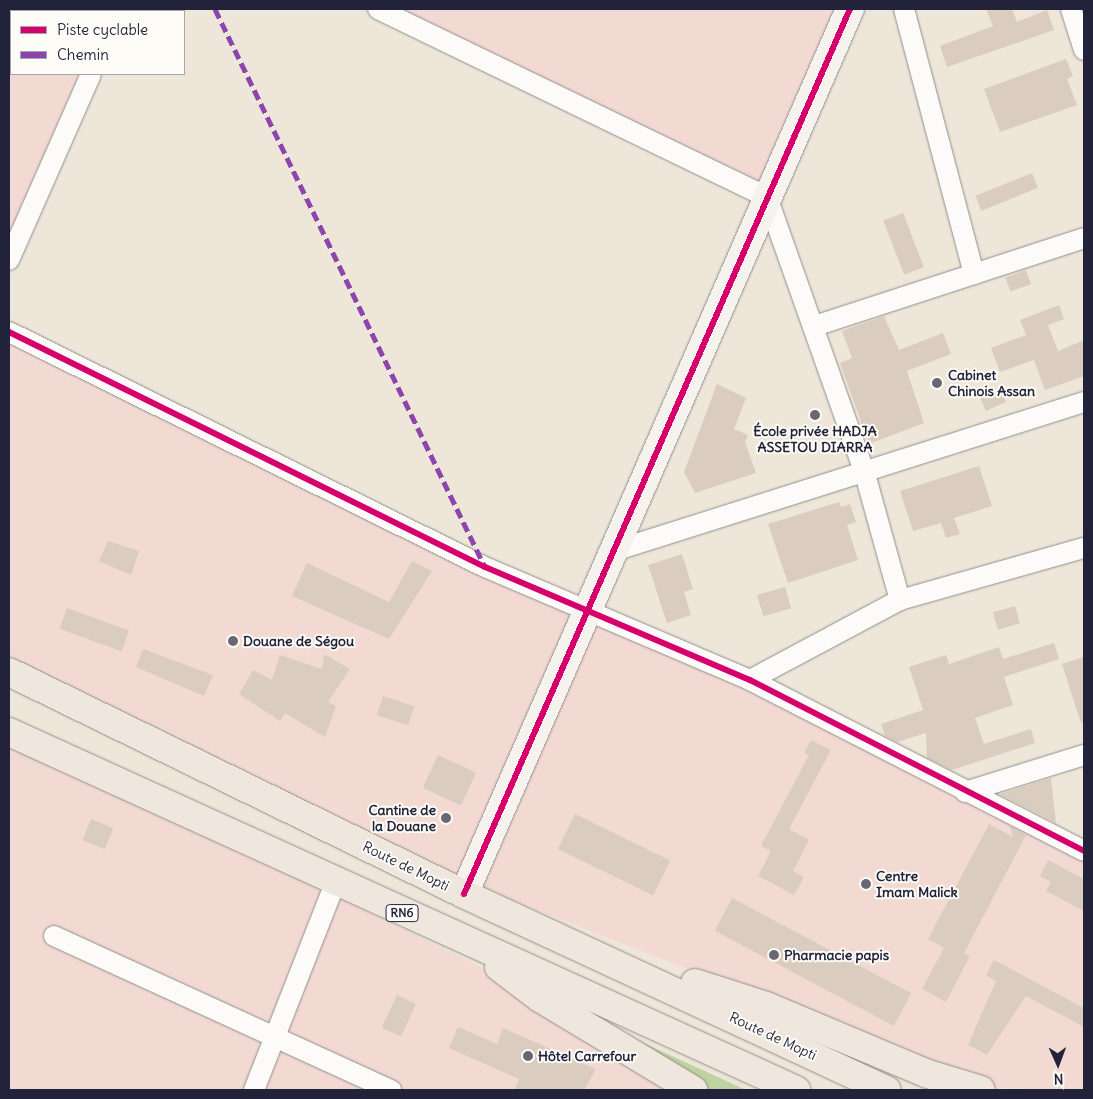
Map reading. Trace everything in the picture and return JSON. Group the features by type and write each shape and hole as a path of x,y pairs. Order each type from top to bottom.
{"highway":[{"name":"Route de Mopti","path":"9,672 464,894 602,954 887,1090"},
{"name":"RN6","path":"9,732 796,1090"},
{"path":"464,940 540,998 693,1090"},
{"path":"602,954 766,1006 928,1074 981,1090"}],"street":[{"path":"378,9 767,197 815,326 865,474 900,600"},
{"path":"464,894 584,611 614,551 850,9"},
{"path":"904,9 974,274"},
{"path":"1072,9 1084,50"},
{"path":"9,260 91,75"},
{"path":"815,326 1084,238"},
{"path":"9,332 485,567 584,611 750,680 965,792 1084,851"},
{"path":"614,551 865,474 1084,402"},
{"path":"750,680 900,600 1084,548"},
{"path":"965,792 1084,755"},
{"path":"254,1090 336,882"},
{"path":"54,936 391,1090"}],"shaded area":[{"path":"9,9 119,9 10,10 10,75 91,75 9,260"},
{"path":"378,9 850,9 767,197"},
{"path":"9,332 1084,851 1084,1090 991,1088 473,885 9,681"},
{"path":"9,739 564,1007 697,1090 9,1090"}],"green space":[{"path":"565,1007 746,1090 697,1090"}],"building":[{"path":"986,9 1012,9 1017,22 1047,10 1054,30 947,67 940,46 993,26"},
{"path":"1066,59 1073,76 1067,79 1077,105 1000,132 984,89"},
{"path":"1032,173 1038,188 981,211 975,196"},
{"path":"903,213 924,267 904,275 883,221"},
{"path":"1026,270 1031,284 1010,292 1005,278"},
{"path":"1059,305 1064,319 1048,325 1058,351 1084,340 1084,376 1045,390 1034,360 1000,372 991,348 1026,335 1020,320"},
{"path":"884,316 899,350 943,333 951,354 907,371 924,423 869,444 840,363 852,358 842,331"},
{"path":"717,384 746,398 734,429 748,435 745,442 756,473 695,493 684,472"},
{"path":"1000,389 1006,402 986,411 980,398"},
{"path":"979,466 992,506 954,518 960,534 946,538 941,523 913,531 900,491"},
{"path":"839,502 841,507 850,504 856,522 847,525 858,560 788,583 768,524"},
{"path":"108,541 139,551 131,575 99,561"},
{"path":"682,554 693,589 684,592 691,615 667,623 648,565"},
{"path":"412,561 432,571 389,639 292,596 307,563 389,602"},
{"path":"785,587 791,608 763,616 757,595"},
{"path":"1015,606 1020,623 998,630 993,612"},
{"path":"67,608 129,631 121,651 59,629"},
{"path":"1054,643 1059,659 1004,677 1013,705 975,718 984,744 1031,729 1035,743 952,770 927,758 926,733 897,742 885,736 881,724 923,710 909,667 946,655 949,664 999,647 1003,659"},
{"path":"143,649 213,675 204,696 136,667"},
{"path":"324,654 350,669 328,702 336,706 325,737 285,713 280,721 239,694 253,670 272,680 280,655 322,669"},
{"path":"1084,657 1084,722 1081,723 1062,664"},
{"path":"383,696 414,706 408,725 377,715"},
{"path":"811,740 831,750 789,829 809,840 793,871 804,877 794,895 758,876 771,851 761,846 809,755 804,753"},
{"path":"438,755 476,773 461,805 423,788"},
{"path":"1051,778 1056,823 1000,794"},
{"path":"575,814 670,860 653,896 558,849"},
{"path":"91,819 113,828 105,849 82,840"},
{"path":"989,824 1013,837 1010,826 1026,835 964,953 970,956 946,1002 922,989 944,948 928,939"},
{"path":"1048,860 1084,879 1084,911 1046,891 1051,882 1040,876"},
{"path":"732,898 911,993 894,1026 715,931"},
{"path":"994,960 1084,1008 1084,1027 1026,996 987,1055 968,1045 996,981 986,975"},
{"path":"397,995 416,1004 401,1037 382,1028"},
{"path":"458,1027 497,1044 503,1028 596,1069 584,1090 514,1090 519,1079 449,1048"}],"marked path":[{"path":"215,9 485,567"}],"cycle path":[{"path":"464,894 850,9"},
{"path":"9,332 485,567 750,680 1084,851"}],"place":[{"name":"Cabinet Chinois Assan","path":"937,383"},
{"name":"École privée HADJA ASSETOU DIARRA","path":"815,415"},
{"name":"Douane de Ségou","path":"233,641"},
{"name":"Cantine de la Douane","path":"446,818"},
{"name":"Centre Imam Malick","path":"866,884"},
{"name":"Pharmacie papis","path":"774,955"},
{"name":"Hôtel Carrefour","path":"528,1056"}]}
